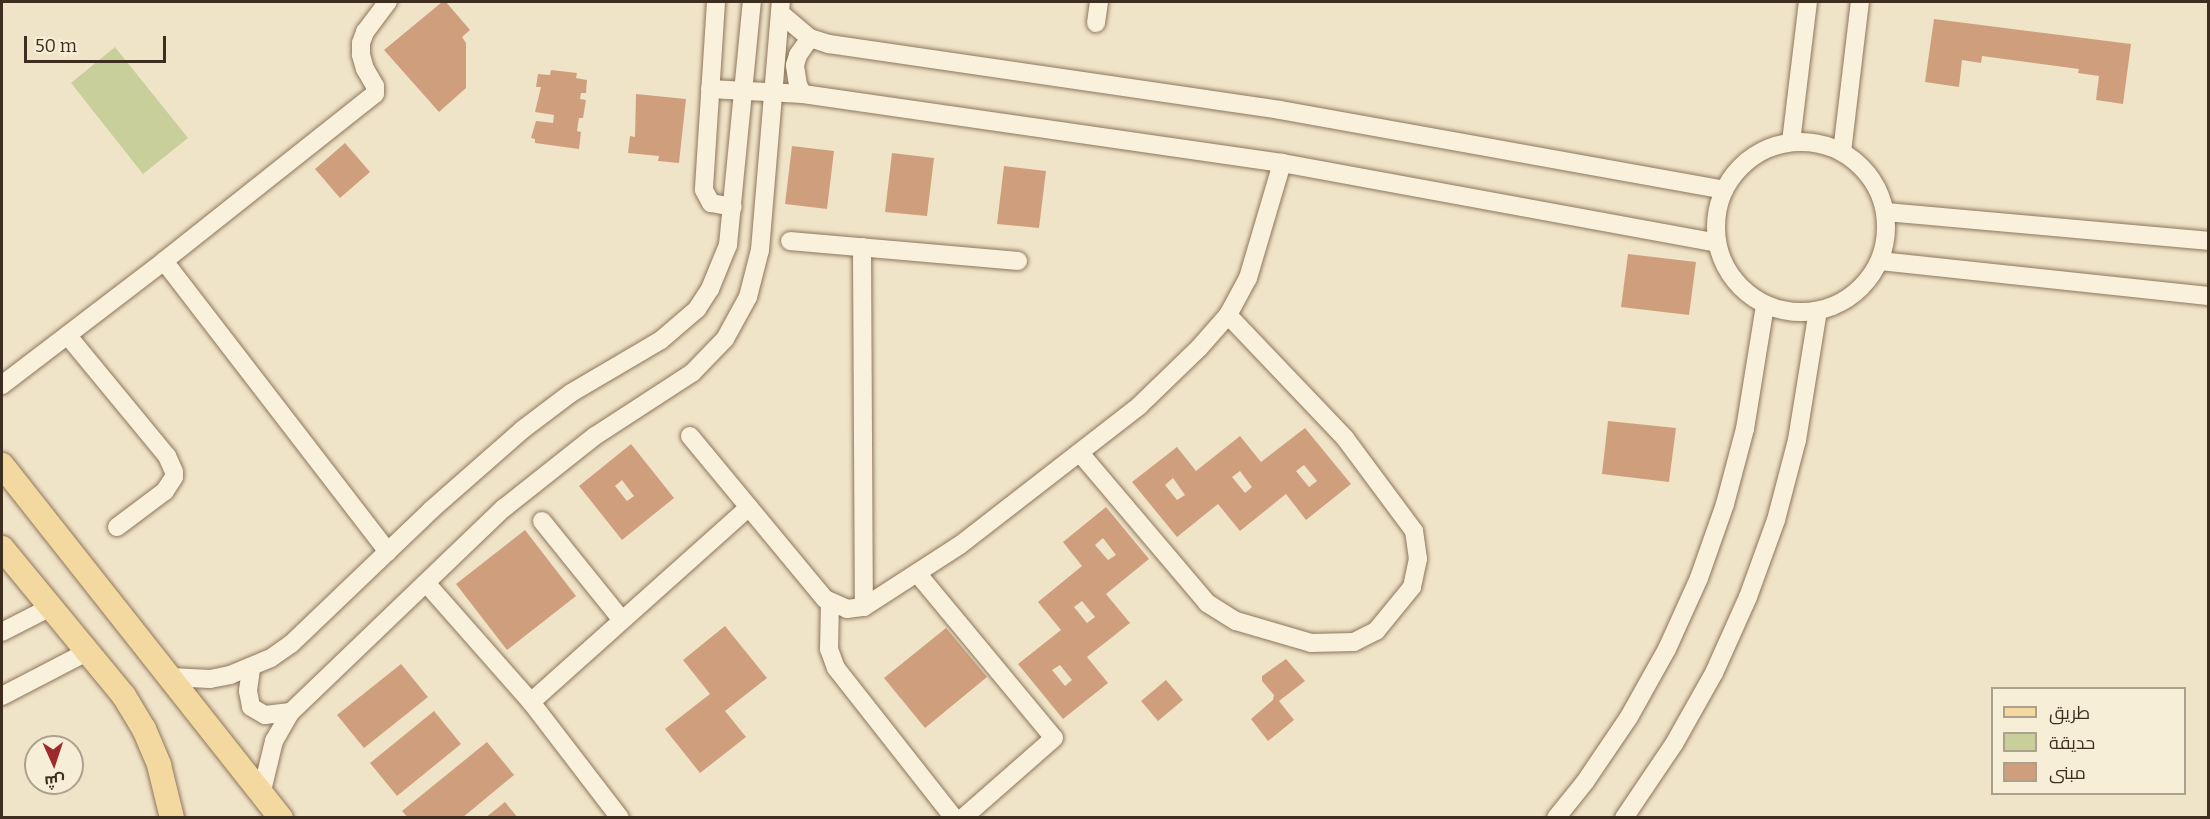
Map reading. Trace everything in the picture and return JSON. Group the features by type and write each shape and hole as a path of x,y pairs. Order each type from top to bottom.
{"main road":[{"path":"2,465 281,818"},
{"path":"2,548 49,608 124,696 144,729 159,765 172,818"}],"street":[{"path":"2,386 375,94 375,86 365,69 361,56 361,43 365,32 388,2"},
{"path":"716,2 704,194 711,203 733,207"},
{"path":"170,677 210,679 252,669 291,644 476,468 571,393 661,340 680,326 704,299 721,268 728,245 752,2"},
{"path":"1096,23 1099,2"},
{"path":"1791,142 1808,2"},
{"path":"1842,152 1860,2"},
{"path":"781,7 810,38 829,44 1280,110 1725,190"},
{"path":"261,795 274,741 291,712 504,508 549,471 643,403 692,373 725,339 748,297 756,274 781,7"},
{"path":"803,94 795,75 795,65 798,55 810,38"},
{"path":"710,89 803,94 1282,163 1717,243"},
{"path":"1791,142 1809,142 1842,152 1863,167 1878,188 1886,212 1887,237 1880,261 1865,284 1844,301 1818,311 1791,312 1765,305 1743,290 1726,269 1717,243 1716,217 1725,190 1740,168 1763,150 1791,142"},
{"path":"690,436 830,602 847,609 864,607 960,545 1080,453 1139,406 1199,348 1228,315 1248,278 1282,163"},
{"path":"1886,212 2208,241"},
{"path":"790,241 1018,261"},
{"path":"862,247 864,607"},
{"path":"164,261 388,552"},
{"path":"1880,261 2208,297"},
{"path":"1556,818 1585,782 1629,717 1667,649 1699,578 1725,504 1745,429 1765,305"},
{"path":"1624,818 1674,744 1714,673 1748,597 1776,520 1797,440 1818,311"},
{"path":"1080,453 1207,603 1236,621 1311,643 1354,642 1376,631 1412,587 1418,559 1414,531 1345,438 1228,315"},
{"path":"68,336 167,456 174,472 174,477 165,491 117,526"},
{"path":"531,702 749,507"},
{"path":"542,521 622,620"},
{"path":"917,573 1054,738 963,818"},
{"path":"427,584 531,702 620,818"},
{"path":"830,602 829,649 836,668 954,818"},
{"path":"2,632 49,608"},
{"path":"2,696 87,652"},
{"path":"252,669 248,691 251,706 265,715 291,712"}],"green space":[{"path":"115,47 188,138 143,174 71,83"}],"building":[{"path":"442,2 446,2 470,30 462,37 466,43 466,88 439,112 384,50"},
{"path":"1934,19 2131,44 2123,104 2096,100 2099,76 2078,73 2079,69 1982,56 1981,63 1962,60 1959,87 1925,82"},
{"path":"551,70 577,73 576,78 587,80 586,93 581,93 580,99 586,100 583,118 579,118 577,131 581,132 579,149 535,143 535,139 531,138 536,121 553,123 554,115 535,112 541,87 536,87 538,74 550,75"},
{"path":"636,94 686,99 679,163 658,161 659,156 628,153 630,136 635,137"},
{"path":"345,143 370,172 340,198 315,169"},
{"path":"792,146 834,151 827,209 785,204"},
{"path":"892,153 934,158 927,216 885,212"},
{"path":"1004,166 1046,171 1039,228 997,224"},
{"path":"1628,254 1696,262 1689,315 1621,307"},
{"path":"1608,421 1676,428 1669,482 1602,474"},
{"path":"1305,428 1351,484 1306,520 1286,494 1240,531 1218,504 1177,537 1132,482 1177,447 1196,471 1240,436 1261,462","holes":["1304,465 1317,481 1309,487 1296,471","1240,471 1252,487 1245,493 1232,477","1173,478 1185,495 1177,500 1165,485"]},
{"path":"631,444 674,498 622,540 579,486","holes":["622,480 634,496 627,501 615,486"]},
{"path":"1106,507 1149,559 1106,594 1130,623 1087,657 1108,683 1063,719 1018,664 1061,630 1038,602 1082,566 1063,542","holes":["1103,538 1116,555 1108,560 1095,545","1082,601 1095,617 1087,623 1074,607","1060,665 1072,680 1065,686 1052,670"]},
{"path":"525,530 576,596 507,650 456,584"},
{"path":"725,626 767,678 725,711 746,737 700,773 665,729 710,694 683,660"},
{"path":"946,628 987,677 925,728 884,678"},
{"path":"1286,659 1305,681 1279,701 1294,720 1268,741 1251,719 1273,700 1274,695 1262,681 1262,676"},
{"path":"401,664 428,697 364,748 337,715"},
{"path":"1166,680 1183,700 1158,721 1141,701"},
{"path":"434,711 461,744 397,796 370,763"},
{"path":"487,742 514,775 462,818 408,818 402,811"},
{"path":"505,802 518,818 485,818"}]}
